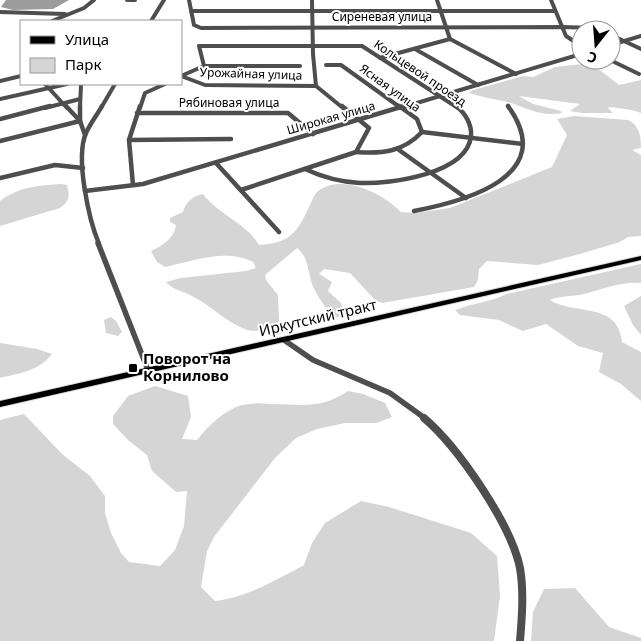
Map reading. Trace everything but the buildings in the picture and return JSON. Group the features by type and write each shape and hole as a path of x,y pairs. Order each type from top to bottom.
{"main road":[{"name":"Иркутский тракт","path":"0,404 641,258"}],"street":[{"path":"54,20 84,8 94,0"},
{"path":"126,0 135,0"},
{"path":"152,20 164,0"},
{"path":"189,0 190,11 555,11"},
{"path":"312,0 314,46 312,66 316,86"},
{"path":"437,0 450,40"},
{"path":"551,0 566,36 571,39"},
{"name":"Сиреневая улица","path":"190,11 194,25 201,28 571,28"},
{"path":"0,12 65,14"},
{"path":"621,42 641,36"},
{"path":"380,58 450,40 516,74"},
{"path":"621,40 641,49"},
{"name":"Кольцевой проезд","path":"204,66 199,46 362,46 458,108 468,120 472,132 471,138"},
{"path":"415,49 478,85"},
{"name":"Широкая улица","path":"85,191 143,184 571,57"},
{"name":"Ясная улица","path":"326,66 341,65 404,107 417,119 422,132 414,142 399,150 378,154 356,152"},
{"path":"621,65 639,74"},
{"path":"182,76 204,66 300,66"},
{"path":"0,81 20,76"},
{"name":"Урожайная улица","path":"182,76 205,85 316,86 361,120"},
{"path":"82,85 80,120 85,135 83,168 85,191 93,230 148,370"},
{"path":"85,135 114,85"},
{"path":"133,185 129,140 145,93 163,85"},
{"path":"0,99 47,86 80,120"},
{"path":"0,119 80,99"},
{"path":"414,211 442,206 466,198 504,178 514,167 521,156 523,135 508,106"},
{"name":"Рябиновая улица","path":"138,113 288,113 313,134"},
{"path":"0,141 80,120"},
{"path":"241,190 356,152 369,128 361,120"},
{"path":"422,132 523,144"},
{"path":"305,169 334,179 360,183 414,178 444,167 459,157 470,146 471,138"},
{"path":"129,140 231,139"},
{"path":"399,150 466,198"},
{"path":"216,163 279,232"},
{"path":"0,178 55,165 83,168"},
{"path":"284,340 297,352 395,396 436,428 445,439 502,520 518,558 522,610 520,641"}],"green space":[{"path":"571,65 571,70 600,70 619,85 641,80 641,113 610,107 608,108 613,113 582,113 570,111 580,104 519,96 533,104 561,111 562,113 547,114 469,93 473,90 523,76 533,77 555,67"},
{"path":"574,116 628,120 635,125 640,136 641,148 632,150 641,155 641,236 628,237 620,242 538,265 487,261 479,269 478,280 474,287 382,303 375,300 350,273 324,269 319,274 332,282 328,291 341,303 343,310 339,317 333,317 319,297 312,284 306,259 297,248 265,275 266,280 278,295 279,321 275,329 257,331 239,327 198,299 174,288 166,282 181,278 246,271 256,268 253,262 232,256 220,256 165,267 157,262 151,251 164,244 173,234 176,225 170,222 170,218 183,212 188,202 203,194 216,207 240,224 259,245 284,240 290,236 304,218 314,196 326,186 337,184 361,187 384,198 401,212 415,213 450,208 552,167 567,135 557,119"},
{"path":"67,185 69,195 66,203 60,208 0,226 0,201 15,192 36,186"},
{"path":"641,264 641,283 619,284 584,294 558,297 550,300 560,305 604,315 613,320 619,329 622,342 641,352 641,401 621,384 599,372 603,353 578,346 546,324 523,331 499,320 460,315 455,310 507,294"},
{"path":"641,296 641,335 633,325 624,306"},
{"path":"111,317 116,321 122,332 118,336 106,333 104,320"},
{"path":"0,343 37,349 52,354 35,368 0,378"},
{"path":"155,386 188,396 191,417 182,439 197,440 217,419 242,405 256,403 310,405 328,401 348,391 363,394 385,403 392,417 377,423 345,423 317,429 296,438 275,458 214,537 207,551 201,587 215,601 250,592 304,565 312,543 325,523 361,501 389,507 471,533 497,556 500,596 494,641 0,641 0,420 24,414 62,454 90,476 105,496 105,513 111,533 121,553 129,562 160,566 175,550 184,526 187,491 176,492 152,471 147,455 128,440 113,424 113,416 128,396"},
{"path":"575,588 609,627 641,638 641,641 531,641 533,612 544,589"}],"shaded area":[{"path":"6,0 69,0 53,9 13,10 1,7"}],"place":[{"name":"Поворот на Корнилово","path":"133,368"}]}
